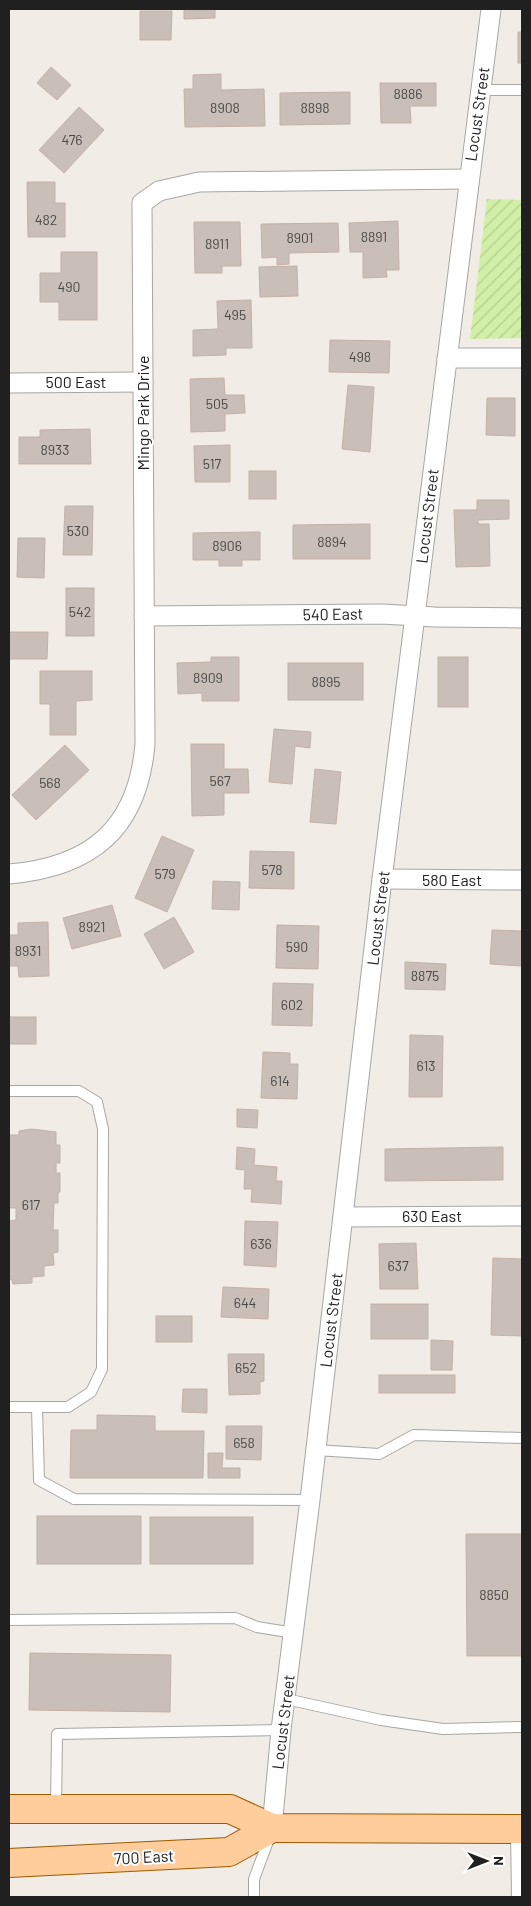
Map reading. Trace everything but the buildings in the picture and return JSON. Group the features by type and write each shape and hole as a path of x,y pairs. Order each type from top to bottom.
{"main road":[{"name":"700 East","path":"9,1810 230,1809 272,1828 519,1829"},
{"name":"700 East","path":"9,1863 229,1852 272,1828"}],"street":[{"name":"Locust Street","path":"272,1828 281,1730 316,1450 382,879 492,9"},
{"name":"Mingo Park Drive","path":"9,874 57,866 82,855 110,833 122,819 136,796 143,770 146,744 142,203 160,191 180,185 216,181 469,179"},
{"path":"447,358 522,358"},
{"name":"500 East","path":"9,383 143,382"},
{"name":"540 East","path":"144,616 382,614 522,618"},
{"name":"580 East","path":"382,879 522,880"},
{"name":"630 East","path":"343,1217 522,1216"}],"lane":[{"path":"481,90 522,90"},
{"path":"9,1091 79,1091 97,1102 103,1129 102,1369 92,1392 68,1408 9,1407"},
{"path":"37,1408 38,1480 74,1499 310,1500"},
{"path":"316,1450 379,1454 414,1435 522,1438"},
{"path":"9,1620 235,1618 257,1627 294,1633"},
{"path":"286,1699 381,1720 443,1729 522,1727"},
{"path":"56,1809 57,1734 281,1730"},
{"path":"254,1897 254,1879 272,1828"},
{"path":"517,1897 519,1829"}],"green space":[{"path":"487,199 522,200 522,338 470,339"}]}
